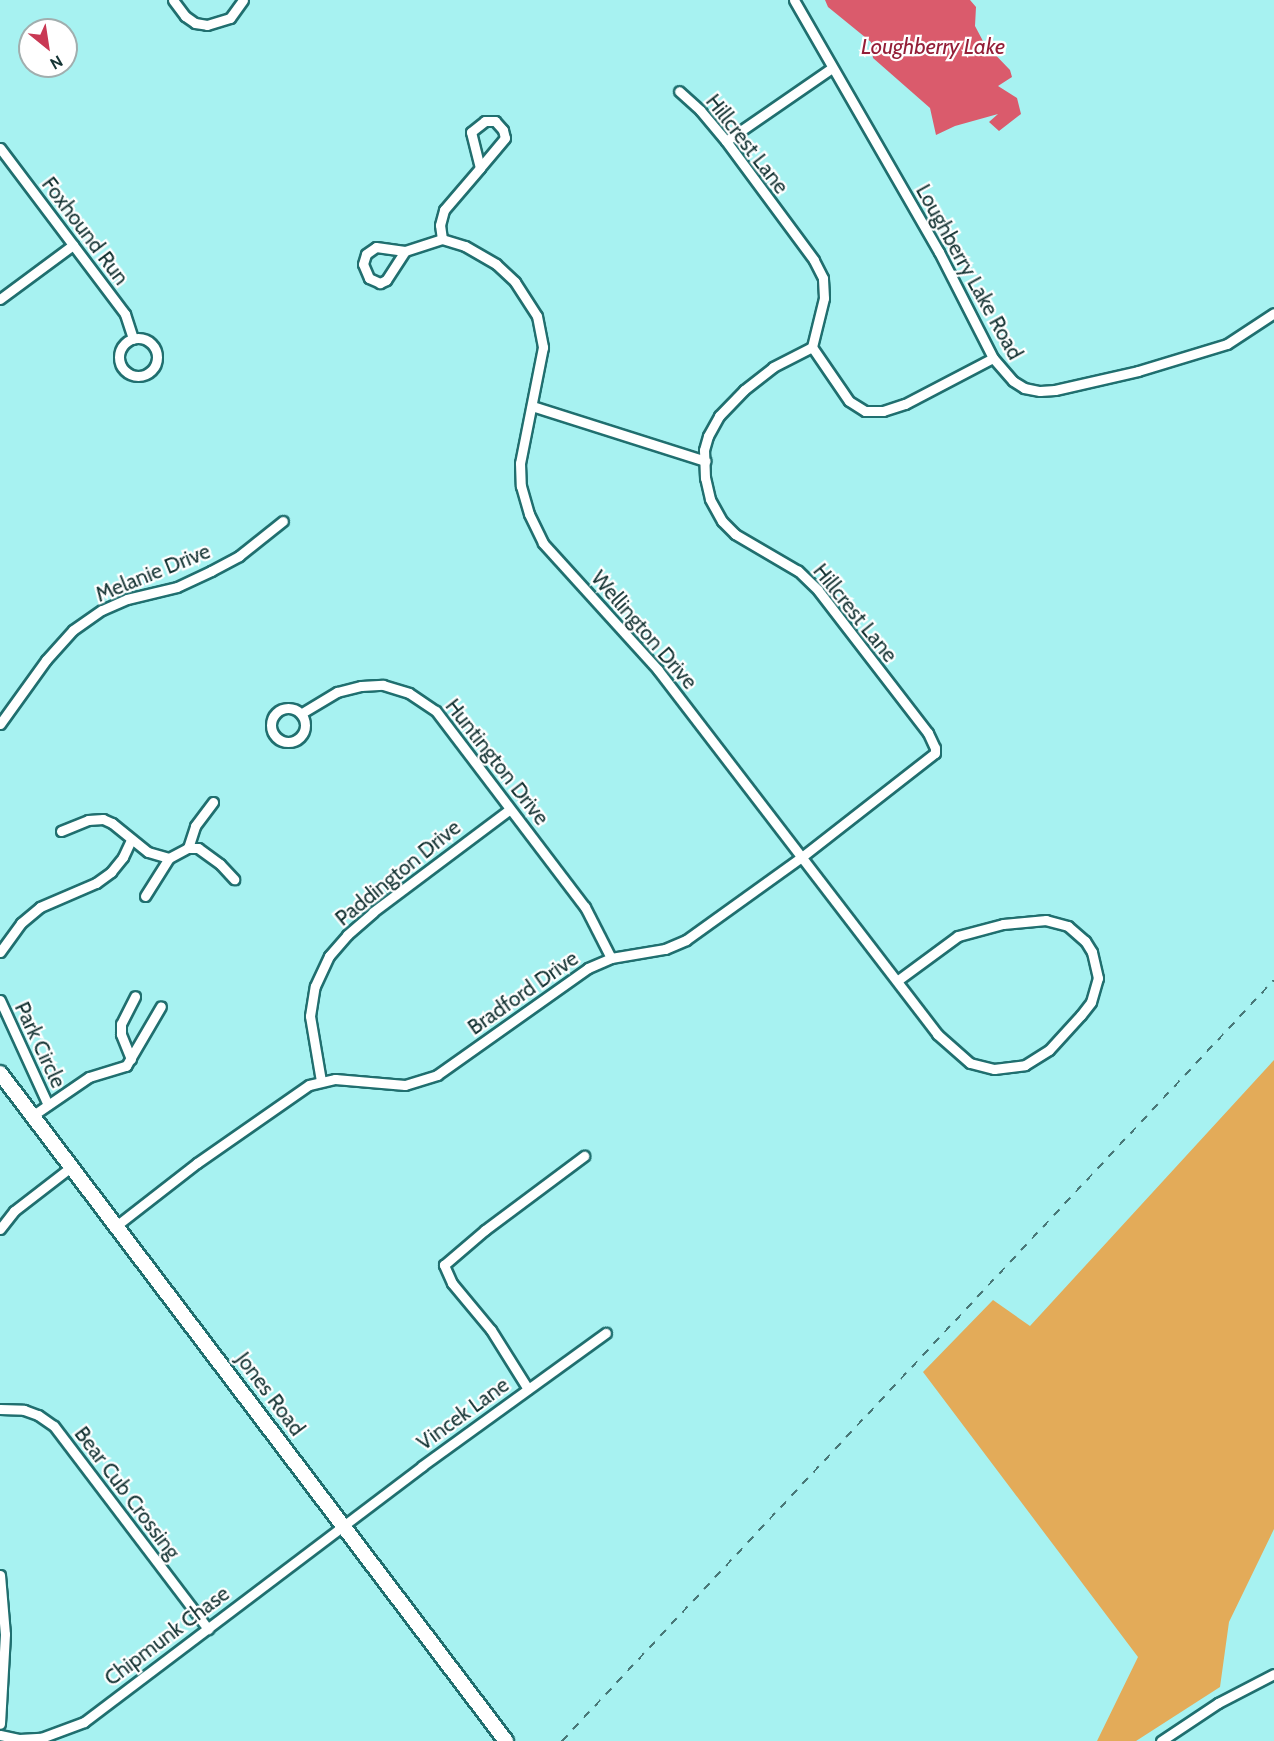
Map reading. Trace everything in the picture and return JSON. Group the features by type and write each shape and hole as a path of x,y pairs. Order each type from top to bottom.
{"street":[{"path":"173,0 185,16 195,23 207,25 230,18 243,0"},
{"name":"Loughberry Lake Road","path":"794,0 831,68 939,252 993,358 1001,370 1024,387 1040,391 1055,390 1213,350 1244,334 1274,314"},
{"path":"726,141 831,68"},
{"name":"Hillcrest Lane","path":"679,91 700,110 726,141 736,159 814,260 823,278 822,313 812,347 773,367 729,404 708,436 705,478 710,499 722,521 743,540 798,571 812,584 928,733 935,748"},
{"path":"405,251 386,280 380,283 369,278 363,264 366,254 376,247 405,251 442,239 440,225 444,210 480,168 505,138 503,130 495,121 484,121 471,132 480,168"},
{"name":"Foxhound Run","path":"0,148 125,314 133,339"},
{"name":"Wellington Drive","path":"442,239 465,246 496,264 515,282 537,316 543,347 522,447 521,486 529,514 543,543 658,670 898,980"},
{"path":"0,298 73,245"},
{"path":"133,339 147,340 155,348 154,366 146,374 133,375 123,368 120,362 121,350 133,339"},
{"path":"812,347 849,401 865,411 883,411 905,404 993,358"},
{"path":"532,406 705,461"},
{"name":"Melanie Drive","path":"0,724 46,660 73,630 102,610 127,600 177,586 211,571 240,556 284,521"},
{"name":"Huntington Drive","path":"302,713 321,700 348,688 383,685 409,693 436,711 585,906 610,958"},
{"name":"Bradford Drive","path":"116,1226 296,1092 321,1081 335,1079 405,1085 437,1075 555,989 588,968 610,958 665,949 686,940 803,856 927,761 935,753 935,748"},
{"path":"188,848 195,826 213,802"},
{"name":"Paddington Drive","path":"321,1081 310,1016 315,986 329,956 373,912 510,809"},
{"path":"61,831 98,818 112,823 131,840 155,855 169,858"},
{"path":"0,952 21,923 40,907 96,882 111,872 123,857 131,840"},
{"path":"145,896 169,858 188,848 198,848 220,864 234,879"},
{"path":"1046,920 1068,926 1085,941 1092,952 1098,978 1091,1002 1049,1050 1025,1065 994,1069 970,1063 958,1054 938,1034 898,980 958,936 1003,924 1046,920"},
{"path":"131,1059 121,1034 121,1024 135,996"},
{"name":"Park Circle","path":"0,1000 48,1106"},
{"path":"32,1116 89,1077 121,1069 131,1059 161,1006"},
{"name":"Jones Road","path":"0,1073 506,1741"},
{"path":"528,1389 491,1330 452,1283 444,1265 584,1156"},
{"path":"0,1229 14,1211 71,1167"},
{"name":"Vincek Lane","path":"343,1527 606,1333"},
{"name":"Bear Cub Crossing","path":"0,1409 24,1410 38,1415 54,1426 208,1629"},
{"name":"Chipmunk Chase","path":"0,1735 19,1739 41,1738 84,1722 343,1527"},
{"path":"0,1575 5,1634 0,1724"},
{"path":"1161,1741 1218,1703 1274,1674"}],"shaded area":[{"path":"1274,1060 1274,1529 1229,1622 1220,1687 1136,1741 1097,1741 1138,1657 923,1372 993,1300 1030,1326"}],"water":[{"name":"Loughberry Lake","path":"825,0 970,0 976,7 975,26 984,43 1010,70 1012,77 998,86 1017,98 1021,114 999,131 989,122 998,114 955,126 936,135 930,108 873,58 871,42 828,7"}],"railway":[{"path":"562,1741 1274,980"}]}
